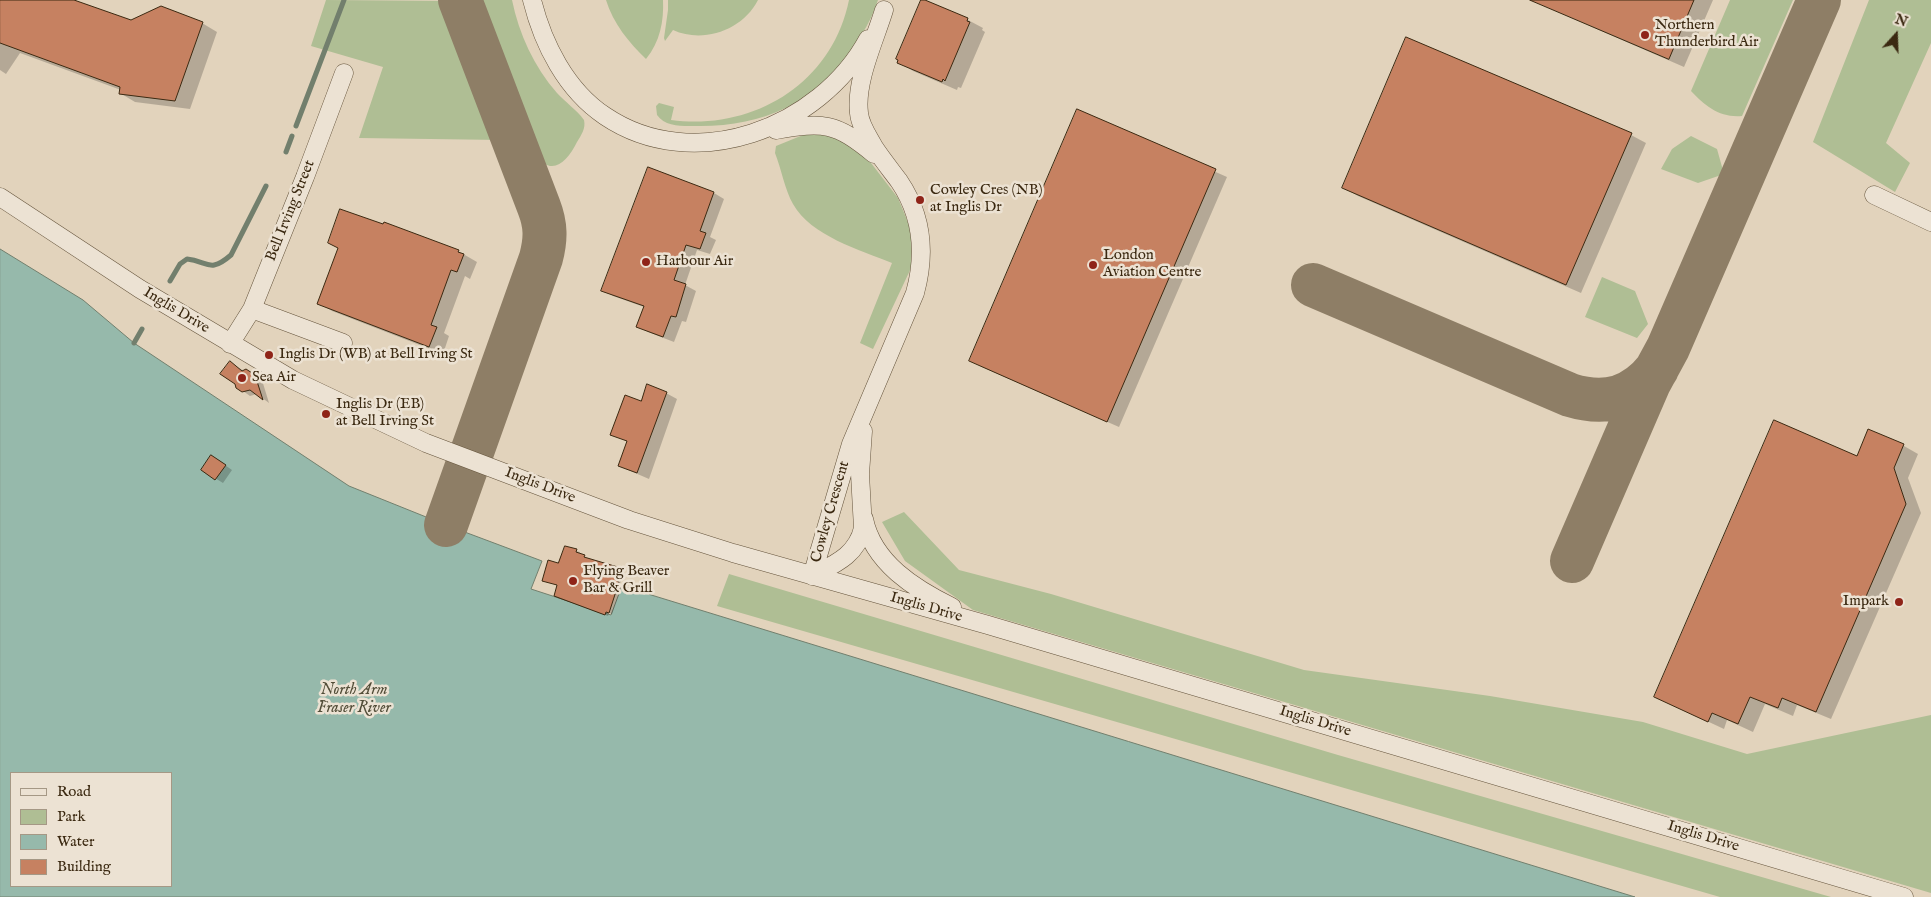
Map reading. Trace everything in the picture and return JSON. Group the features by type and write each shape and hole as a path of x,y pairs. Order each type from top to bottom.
{"street":[{"path":"532,0 547,45 572,85 588,103 605,116 633,130 670,141 709,142 804,126 832,127 853,137 883,161"},
{"path":"758,133 799,112 834,85 866,44 886,5"},
{"path":"883,161 862,126 858,103 863,76 886,5"},
{"name":"Bell Irving Street","path":"230,344 252,309 344,73"},
{"name":"Cowley Crescent","path":"812,576 851,444 915,293 920,274 922,242 915,212 898,180 883,161"},
{"path":"1874,195 1931,222"},
{"name":"Inglis Drive","path":"0,197 140,289 293,380 426,443 629,520 812,576 988,625 1904,897"},
{"path":"252,309 343,343"},
{"name":"Cowley Crescent","path":"812,576 840,562 851,552 861,534 860,474 866,411"},
{"path":"862,510 869,536 883,558 895,571 924,592 988,625"}],"green space":[{"path":"326,0 455,1 501,140 359,138 383,67 311,46"},
{"path":"474,0 512,0 523,38 534,61 557,93 584,120 583,132 564,161 553,166 547,165 534,154"},
{"path":"606,0 663,0 663,16 658,38 646,59 622,32"},
{"path":"668,0 758,0 743,19 721,32 697,35 673,30 665,41"},
{"path":"849,0 878,0 873,14 851,51 821,85 804,98 766,116 745,122 723,125 677,125 666,122 657,115 656,106 659,103 674,107 671,120 701,121 731,118 759,109 784,96 807,78 826,56 840,30"},
{"path":"1730,0 1793,0 1742,116 1720,113 1702,102 1691,91"},
{"path":"1869,0 1931,0 1931,43 1886,143 1910,163 1895,192 1813,142"},
{"path":"808,133 827,133 861,150 898,198 912,232 912,266 873,349 860,343 892,263 837,241 812,225 793,204 775,153 776,146"},
{"path":"1691,136 1717,149 1724,174 1698,183 1661,169 1672,149"},
{"path":"1602,277 1635,291 1648,324 1637,338 1585,317"},
{"path":"904,512 959,570 1051,594 1304,670 1490,696 1643,722 1747,754 1931,715 1931,893 973,610 905,561 882,522"},
{"path":"729,574 1338,755 1831,897 1720,897 717,606"}],"water":[{"name":"North Arm Fraser River","path":"0,249 83,300 134,343 349,486 542,561 531,589 611,615 622,586 1635,897 0,897"}],"building":[{"path":"0,0 74,0 131,20 161,6 203,22 175,101 119,94 120,87 0,43"},
{"path":"921,0 968,18 967,21 970,22 945,81 943,79 942,82 897,63 898,60 896,59"},
{"name":"Northern Thunderbird Air","path":"1530,0 1694,0 1669,59"},
{"path":"1406,37 1632,133 1566,285 1342,188"},
{"name":"London Aviation Centre","path":"1077,109 1216,169 1107,422 969,361"},
{"name":"Harbour Air","path":"648,167 714,192 700,231 706,233 700,249 686,245 674,280 686,284 676,317 671,316 663,337 636,327 644,306 601,291"},
{"path":"340,209 383,224 384,222 459,250 458,252 464,254 457,272 451,270 431,325 437,327 429,347 317,304 338,248 328,243"},
{"name":"Sea Air","path":"230,361 242,371 246,369 255,375 263,400 250,390 242,392 236,388 235,384 220,374"},
{"path":"647,384 667,392 637,473 618,466 627,441 610,435 625,395 641,401"},
{"path":"1774,420 1857,456 1868,429 1904,444 1894,468 1906,504 1816,712 1782,698 1778,708 1750,697 1738,724 1712,713 1708,722 1654,697"},
{"path":"211,455 226,465 215,480 201,470"},
{"path":"565,546 577,549 576,552 585,555 584,557 621,568 617,581 619,582 609,613 606,612 605,615 554,596 557,585 542,581 548,560 558,563"}],"waterway":[{"path":"296,126 344,0"},
{"path":"286,152 292,136"},
{"path":"170,281 180,264 187,259 213,265 224,261 231,255 266,186"},
{"path":"134,343 142,329"}],"taxiway":[{"path":"446,525 544,245 544,226 539,207 460,0"},
{"path":"1572,561 1649,383 1668,348 1819,0"},
{"path":"1313,285 1570,395 1596,400 1618,397 1639,387 1657,369"}],"place":[{"name":"Northern Thunderbird Air","path":"1645,35"},
{"name":"Cowley Cres (NB) at Inglis Dr","path":"920,200"},
{"name":"Harbour Air","path":"646,262"},
{"name":"London Aviation Centre","path":"1093,265"},
{"name":"Inglis Dr (WB) at Bell Irving St","path":"269,355"},
{"name":"Sea Air","path":"242,378"},
{"name":"Inglis Dr (EB) at Bell Irving St","path":"326,414"},
{"name":"Flying Beaver Bar & Grill","path":"573,581"},
{"name":"Impark","path":"1899,602"}]}
